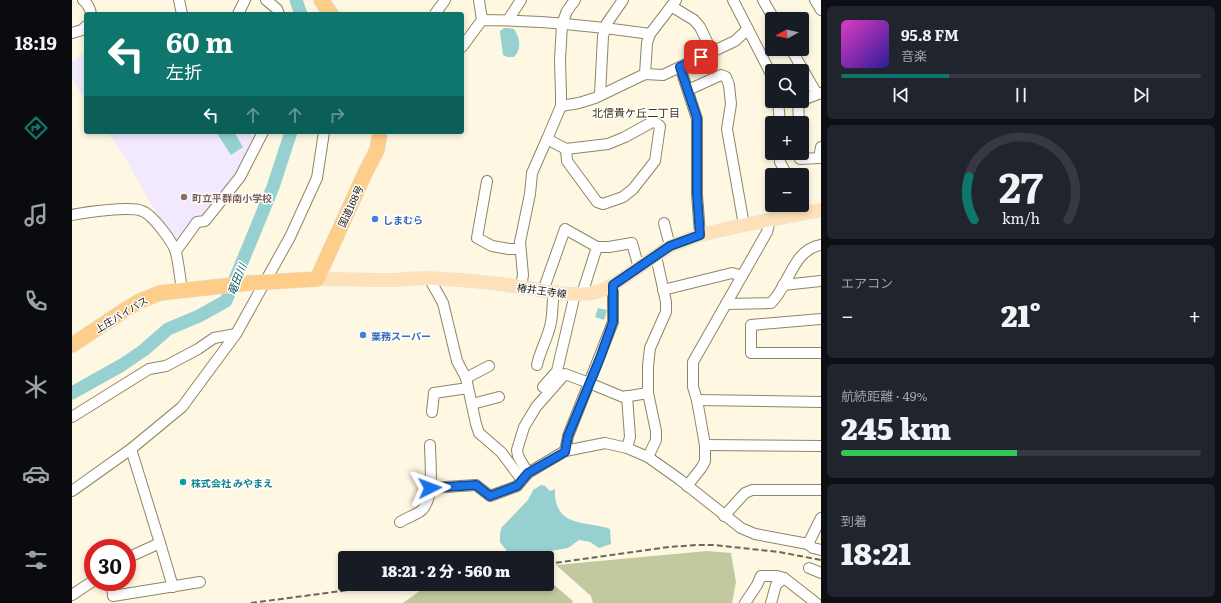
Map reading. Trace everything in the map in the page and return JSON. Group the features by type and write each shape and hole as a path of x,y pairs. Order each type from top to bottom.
{"highway":[{"path":"321,0 330,12"},
{"name":"国道168号","path":"317,279 377,150 380,134"},
{"name":"上庄バイパス","path":"72,345 140,301 160,293 250,283 317,279"}],"main road":[{"name":"椿井王寺線","path":"809,210 821,210"},
{"name":"椿井王寺線","path":"317,279 394,280 429,278 521,287 549,292 578,294 596,292 613,285 670,246 700,235 770,220 788,212"}],"street":[{"path":"83,0 87,3 91,12"},
{"path":"179,0 182,12"},
{"path":"239,12 245,0"},
{"path":"266,0 277,9 278,12"},
{"path":"436,12 445,0"},
{"path":"464,43 482,20 479,0"},
{"path":"508,20 521,0"},
{"path":"521,287 523,275 520,242 530,194 532,173 561,106 562,94 560,60 562,24 567,11 575,0"},
{"path":"600,95 603,36 607,23 623,0"},
{"path":"733,0 766,64"},
{"path":"763,0 770,12"},
{"path":"815,0 821,10"},
{"path":"645,74 647,43 650,34 673,3 694,20 700,27 712,52"},
{"path":"482,20 508,20 562,24 650,34"},
{"path":"72,33 84,28"},
{"path":"561,106 579,103 645,74 663,75 735,41 748,29"},
{"path":"795,56 819,93 809,97"},
{"path":"680,67 697,118 697,194 700,235"},
{"path":"688,90 721,75 726,77 729,85 731,104 727,129 744,225"},
{"path":"547,139 566,149 608,144 654,122 660,126 655,161 652,166 633,189 623,197 603,204 597,202 567,161 566,149"},
{"path":"176,251 197,222 205,221 240,178 262,134"},
{"path":"72,491 131,449 182,407 236,334 290,237 317,178 324,134"},
{"path":"809,159 819,158 821,147"},
{"path":"487,181 477,238 492,246 520,249"},
{"path":"72,214 134,209 143,211 157,222 176,251 188,289"},
{"path":"687,486 705,461 705,445 697,400 693,387 694,362 767,232 770,220"},
{"path":"664,223 670,246"},
{"path":"537,365 551,322 552,303 549,292 564,229 597,247 609,247 632,243 639,268"},
{"path":"726,304 771,303 777,297 798,259 808,250 821,245"},
{"path":"543,387 557,371 578,294 597,247"},
{"path":"648,457 656,440 656,431 648,393 650,348 666,312 666,302 656,256"},
{"path":"663,290 732,272 742,276"},
{"path":"429,278 443,303 457,361 467,383 479,433 525,476"},
{"path":"783,285 821,281"},
{"path":"565,452 567,439 613,322 613,285"},
{"path":"821,319 751,325 751,353 821,353"},
{"path":"72,416 149,369 166,366 198,349 214,338 236,334"},
{"path":"432,412 434,393 467,383 489,366"},
{"path":"525,476 517,450 524,427 536,407 565,374 623,397 648,393"},
{"path":"627,396 630,437 627,448"},
{"path":"472,404 499,397"},
{"path":"697,400 821,402"},
{"path":"430,488 476,485 490,496 517,486 525,476 565,452 604,443 627,448 648,457 741,528 756,534 808,544 813,548 821,550"},
{"path":"400,522 422,510 428,500 430,488 430,445"},
{"path":"705,445 821,446"},
{"path":"131,449 173,587"},
{"path":"724,516 745,493 752,490 821,490"},
{"path":"808,544 821,518"},
{"path":"136,554 160,543"},
{"path":"809,568 821,573"},
{"path":"745,603 761,576 777,576 784,578 816,603"},
{"path":"771,603 776,584 784,578"},
{"path":"113,591 113,596 200,582"},
{"path":"72,595 84,587"}],"shaded area":[{"path":"84,53 84,98 72,79 72,62"},
{"name":"町立平群南小学校","path":"109,134 248,134 257,138 238,177 205,218 175,245 122,153"}],"green space":[{"path":"707,551 731,553 736,582 732,603 593,603 591,596 556,565"},
{"path":"554,585 573,601 572,603 403,603 420,591 554,591"}],"water":[{"path":"504,28 514,29 519,40 518,51 514,57 507,57 503,55 500,31"},
{"path":"217,134 235,134 243,147 231,155"},
{"path":"598,308 607,310 604,320 595,317"},
{"path":"541,485 545,486 550,491 555,489 556,503 566,517 580,523 610,529 611,544 599,548 590,542 579,540 568,548 551,551 507,551 500,542 502,527 528,500 533,490"}],"waterway":[{"name":"竜田川","path":"296,0 300,12"},
{"name":"竜田川","path":"72,393 122,365 144,350 168,329 199,316 226,301 273,187 290,134"}],"railway":[{"path":"554,563 669,547 697,545 714,545 779,552 821,560"},
{"path":"251,603 341,591"}],"place":[{"name":"町立平群南小学校","path":"184,197"},
{"name":"しまむら","path":"375,219"},
{"name":"業務スーパー","path":"363,335"},
{"name":"株式会社 みやまえ","path":"183,482"}],"district":[{"name":"北信貴ケ丘二丁目","path":"636,112"}],"route":[{"path":"430,488 476,485 490,496 517,486 528,473 565,452 568,436 613,322 613,285 670,246 700,235 697,194 697,118 680,67 701,57"}]}
